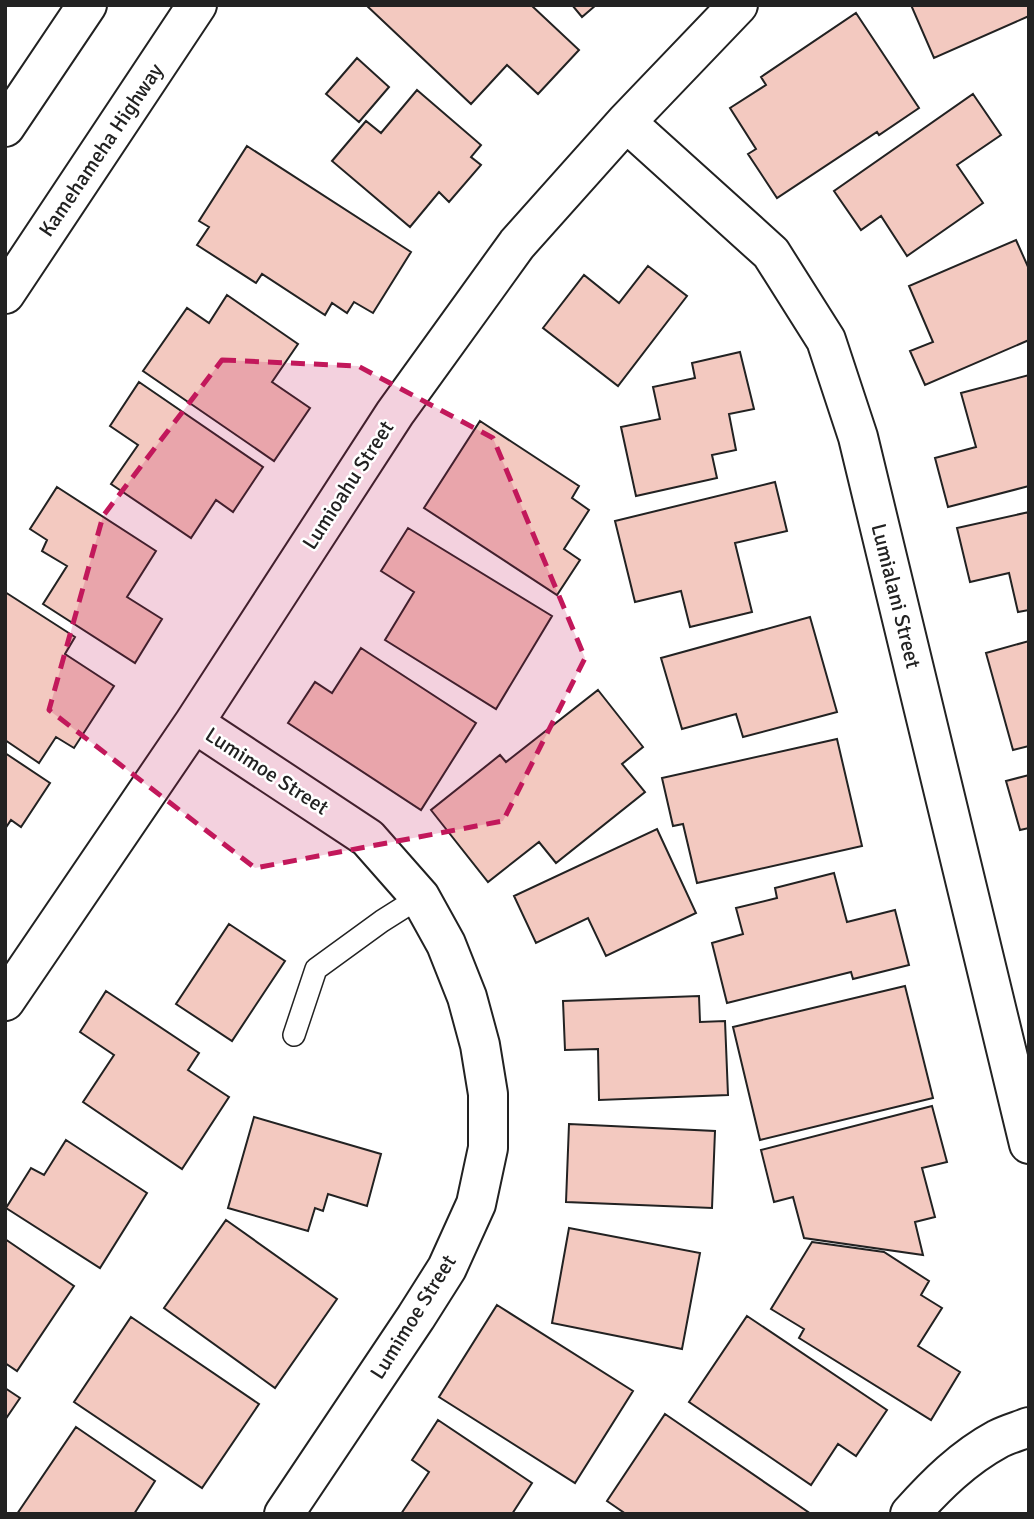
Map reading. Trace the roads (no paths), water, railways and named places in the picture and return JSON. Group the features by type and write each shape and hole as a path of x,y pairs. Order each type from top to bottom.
{"street":[{"path":"5,127 87,5"},
{"name":"Kamehameha Highway","path":"5,294 197,5"},
{"name":"Lumioahu Street","path":"5,1001 194,723 403,402 517,244 626,122 738,5"},
{"name":"Lumialani Street","path":"626,122 771,253 825,340 858,437 1029,1144"},
{"name":"Lumimoe Street","path":"194,723 368,838 420,897 446,944 467,997 480,1045 488,1094 488,1148 477,1204 447,1268 284,1514"},
{"path":"910,1514 934,1487 964,1461 999,1439 1029,1427"}],"lane":[{"path":"294,1035 316,969 420,897"}]}
